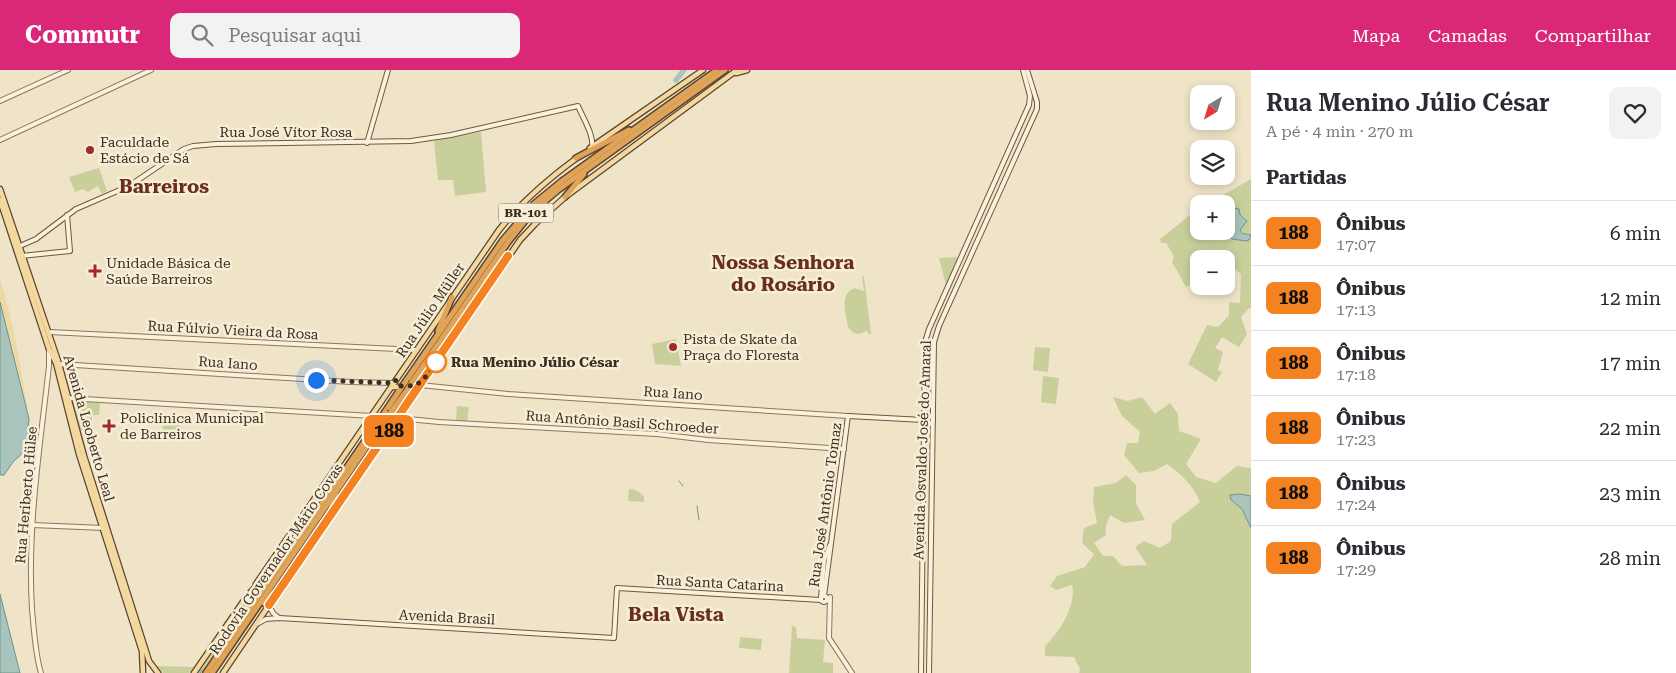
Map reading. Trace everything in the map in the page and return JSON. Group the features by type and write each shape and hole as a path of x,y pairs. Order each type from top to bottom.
{"highway":[{"name":"Rodovia Governador Mário Covas","path":"206,673 297,542 378,417 388,412 434,340 503,240 527,212 562,181 717,70"},
{"name":"Rodovia Governador Mário Covas","path":"406,385 526,219 550,196 590,166 725,70"},
{"path":"576,158 651,117"},
{"path":"565,197 590,166"},
{"path":"475,289 508,256"},
{"path":"434,340 452,297"},
{"name":"Rodovia Governador Mário Covas","path":"212,673 340,486 378,417"},
{"path":"325,524 340,486"},
{"path":"246,598 297,542"},
{"path":"252,616 290,575"}],"main road":[{"path":"0,102 68,70"},
{"path":"0,140 151,70"},
{"path":"367,143 388,70"},
{"name":"Rua Júlio Müller","path":"194,673 246,598 378,417 394,384 416,350 504,224 528,198 576,158 703,70"},
{"path":"223,673 508,256 526,233 565,197 738,70"},
{"path":"733,74 746,70"},
{"name":"Avenida Osvaldo José do Amaral","path":"920,673 926,338 1030,102 1023,70"},
{"name":"Avenida Osvaldo José do Amaral","path":"929,673 933,351 936,335 1038,105 1027,70"},
{"name":"Rua José Vítor Rosa","path":"20,246 36,239 80,207 129,186 172,156 193,146 216,144 367,143 429,139 578,106 590,134"},
{"path":"590,134 598,139 605,138"},
{"path":"590,134 592,147"},
{"path":"996,182 997,186 1001,188"},
{"name":"Avenida Leoberto Leal","path":"0,189 20,246 21,256 49,349 56,363 74,436 149,660 158,673"},
{"name":"Avenida Leoberto Leal","path":"0,200 59,364 84,456 142,651 142,673"},
{"path":"984,208 988,208 990,212"},
{"path":"21,256 70,251 67,215"},
{"name":"Rua Fúlvio Vieira da Rosa","path":"49,332 416,350"},
{"name":"Rua Heriberto Hülse","path":"41,673 33,616 30,556 49,366 49,349"},
{"name":"Rua Iano","path":"59,364 406,385 420,384 508,394 789,413 924,420 929,416 933,420"},
{"path":"406,385 415,392"},
{"name":"Rua Antônio Basil Schroeder","path":"68,398 657,434 708,440 844,449"},
{"name":"Rua José Antônio Tomaz","path":"823,599 848,416"},
{"path":"378,417 394,424"},
{"path":"32,525 105,528"},
{"path":"922,585 926,582 931,586"},
{"name":"Rua Santa Catarina","path":"614,638 618,588 823,599"},
{"path":"830,597 829,638 852,673"},
{"path":"823,599 830,605"},
{"path":"269,605 273,613 279,618"},
{"name":"Avenida Brasil","path":"255,625 266,619 279,618 614,638"}],"green space":[{"path":"481,132 486,192 455,196 453,180 438,180 434,141"},
{"path":"99,168 107,191 102,194 98,186 88,192 83,189 75,192 69,177"},
{"path":"1251,179 1251,235 1240,230 1245,218 1240,215 1239,209 1235,214 1235,195 1223,195"},
{"path":"1190,215 1190,240 1246,241 1251,237 1251,308 1241,317 1247,334 1239,347 1222,337 1215,348 1223,352 1218,370 1222,372 1216,382 1188,364 1207,325 1218,327 1229,315 1229,302 1240,303 1241,274 1235,269 1235,250 1190,250 1190,285 1186,287 1172,262 1174,256 1166,243 1161,243 1160,239"},
{"path":"958,257 946,285 939,258"},
{"path":"864,276 871,334 868,334 867,330 859,334 852,332 848,327 845,310 846,295 849,291 854,288 864,291 862,277"},
{"path":"676,339 681,366 655,364 652,344"},
{"path":"1035,347 1050,348 1048,372 1033,370"},
{"path":"1043,376 1059,378 1056,404 1041,402"},
{"path":"1113,397 1128,401 1142,397 1155,414 1170,403 1178,414 1179,431 1201,439 1186,464 1196,477 1216,483 1237,466 1251,468 1251,496 1230,495 1231,501 1242,509 1251,528 1251,673 1079,673 1080,669 1074,657 1045,656 1045,646 1056,634 1066,618 1073,593 1072,585 1056,590 1050,586 1057,576 1085,567 1094,554 1082,543 1084,528 1097,523 1093,502 1094,487 1116,483 1126,475 1136,485 1136,503 1145,520 1124,523 1110,515 1106,526 1106,535 1094,543 1103,556 1113,556 1122,566 1147,565 1135,547 1144,541 1160,548 1171,541 1172,524 1200,502 1186,481 1167,464 1154,471 1139,473 1124,455 1127,443 1138,443 1140,432 1122,416"},
{"path":"72,400 100,403 99,415 92,415 92,431 80,430"},
{"path":"457,406 469,407 467,422 456,420"},
{"path":"163,424 180,424 179,435 162,435"},
{"path":"629,489 636,490 641,494 644,497 644,502 628,501"},
{"path":"268,577 202,673 198,673 252,595"},
{"path":"792,626 796,627 797,638 825,640 823,662 833,663 833,673 789,673"},
{"path":"740,637 762,639 761,650 739,648"},
{"path":"155,666 196,667 189,673 163,673"}],"sand":[{"path":"0,278 17,348 29,419 0,302"}],"water":[{"path":"1235,209 1239,209 1240,215 1247,221 1240,230 1242,233 1251,235 1249,240 1235,239"},
{"path":"0,302 29,419 26,450 13,462 4,475 0,475"},
{"path":"1230,495 1251,496 1251,528 1242,509 1231,500"},
{"path":"0,594 20,673 0,673"}],"waterway":[{"path":"676,80 684,70"},
{"path":"679,481 683,486"},
{"path":"697,506 699,520"}],"bus line":[{"name":"188","path":"269,605 508,256"}],"place":[{"name":"Faculdade Estácio de Sá","path":"90,150"},
{"name":"Unidade Básica de Saúde Barreiros","path":"95,271"},
{"name":"Pista de Skate da Praça do Floresta","path":"673,347"},
{"name":"Rua Menino Júlio César","path":"436,362"},
{"name":"Policlínica Municipal de Barreiros","path":"109,426"}],"district":[{"name":"Barreiros","path":"164,186"},
{"name":"Nossa Senhora do Rosário","path":"783,273"},
{"name":"Bela Vista","path":"676,614"}],"route":[{"path":"316,380 392,383 396,380 400,386 411,386 421,383 436,362"}]}
